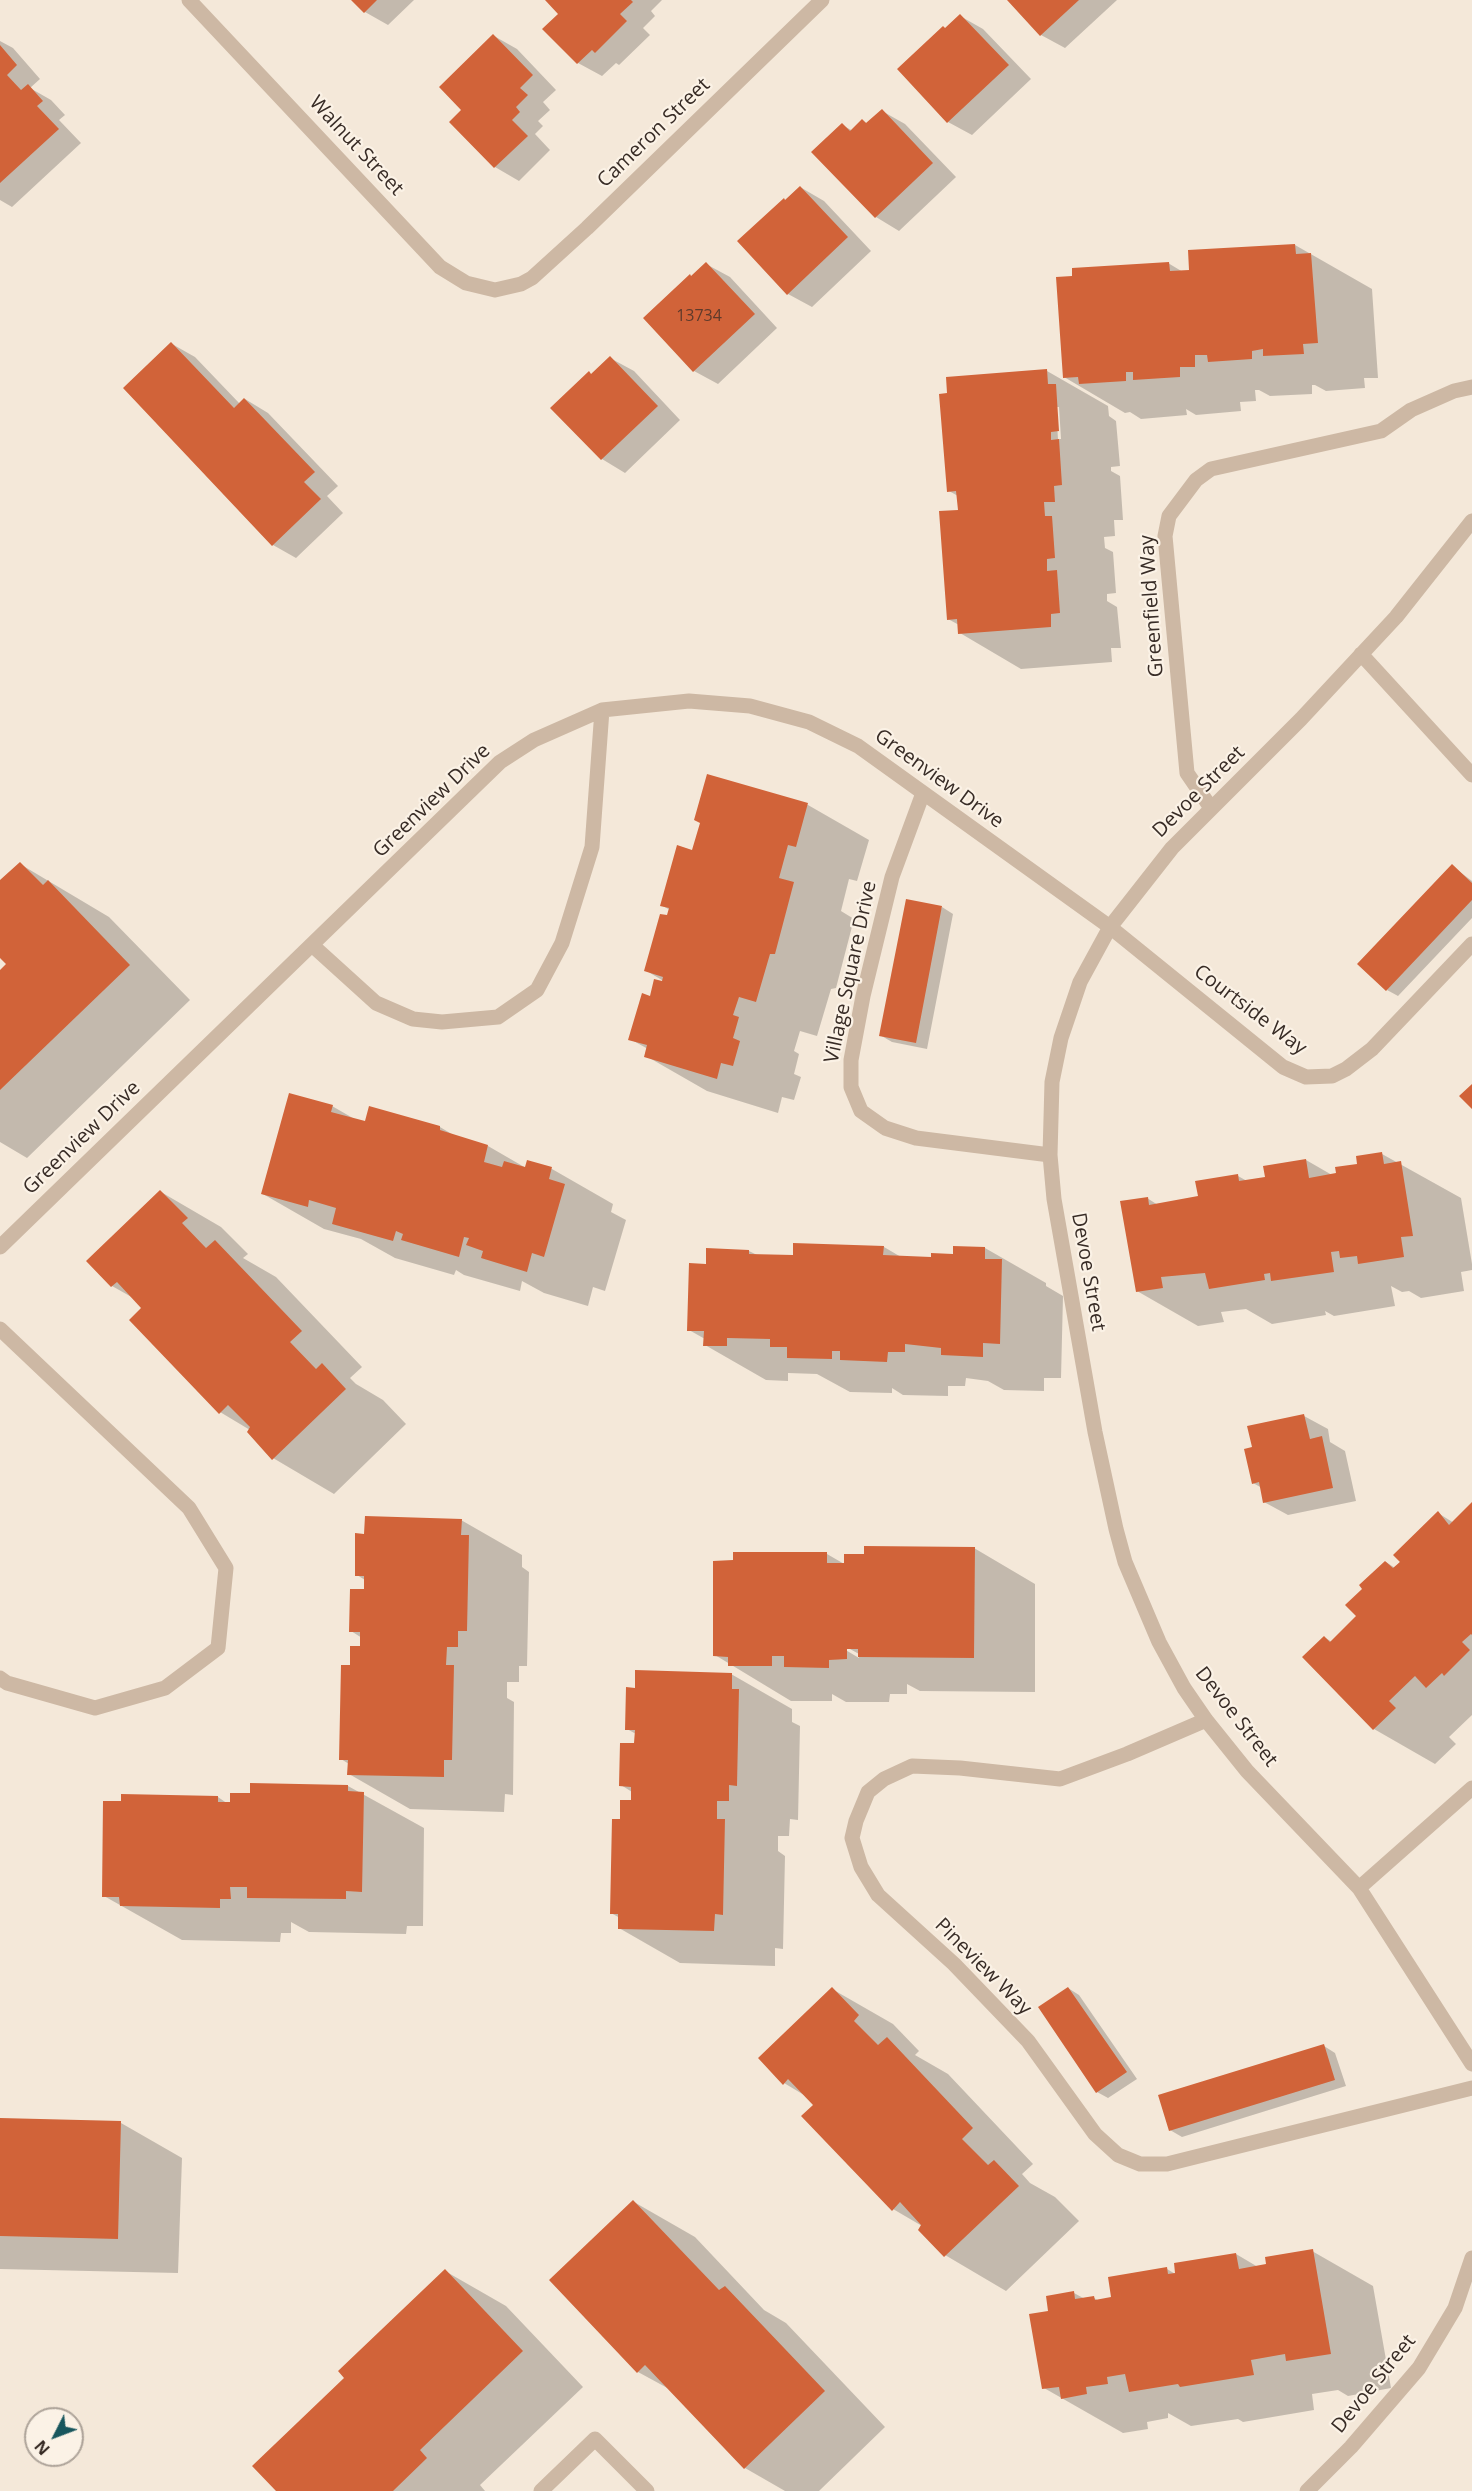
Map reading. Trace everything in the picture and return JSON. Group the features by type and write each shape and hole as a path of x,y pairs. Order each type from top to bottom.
{"street":[{"name":"Walnut Street","path":"189,0 440,267 466,283 482,288 495,290 510,288"},
{"name":"Cameron Street","path":"510,288 532,278 579,235 822,0"},
{"name":"Greenfield Way","path":"1211,808 1187,773 1165,537 1169,516 1196,480 1211,469 1381,431 1411,410 1454,391 1472,387"},
{"name":"Devoe Street","path":"1472,521 1396,617 1301,719 1172,848 1110,927 1080,982 1061,1038 1052,1082 1050,1155 1054,1199 1095,1432 1116,1529 1125,1562 1159,1642 1184,1688 1206,1720 1247,1771 1359,1888 1472,2064"},
{"path":"1361,654 1472,775"},
{"name":"Greenview Drive","path":"0,1247 500,762 534,740 602,710 689,701 750,706 809,722 858,746 1110,927"},
{"path":"312,945 376,1003 413,1019 442,1022 498,1017 537,990 562,944 592,847 602,710"},
{"name":"Village Square Drive","path":"923,793 889,888 863,996 851,1060 851,1087 861,1111 885,1128 916,1138 1050,1155"},
{"name":"Courtside Way","path":"1110,927 1283,1067 1306,1077 1332,1076 1346,1069 1372,1048 1472,944"},
{"path":"0,1329 189,1508 226,1568 219,1648 165,1688 95,1708 7,1683 0,1678"},
{"name":"Pineview Way","path":"1206,1720 1127,1754 1060,1779 960,1768 912,1766 884,1779 868,1792 856,1821 852,1838 861,1867 878,1895 954,1964 1028,2041 1095,2134 1118,2155 1140,2164 1167,2164 1472,2088"},
{"path":"1359,1888 1472,1788"},
{"name":"Devoe Street","path":"1307,2491 1351,2447 1419,2368 1455,2308 1472,2258"},
{"path":"542,2491 595,2439 647,2491"}],"building":[{"path":"351,0 377,0 364,13"},
{"path":"545,0 631,0 633,2 620,14 627,21 595,53 592,50 577,64 542,29 558,14"},
{"path":"1007,0 1079,0 1040,36"},
{"path":"960,14 1009,65 947,123 897,69 943,26 945,28"},
{"path":"493,34 533,75 520,88 528,95 516,107 520,112 512,120 528,136 494,168 449,122 461,110 439,87"},
{"path":"0,45 17,65 7,75 21,90 28,84 43,101 37,106 59,129 0,183"},
{"path":"882,109 933,163 875,218 811,152 842,123 850,131 862,119 866,123"},
{"path":"800,186 848,237 787,295 737,241"},
{"path":"1295,244 1296,254 1311,253 1318,343 1303,344 1304,354 1263,356 1263,349 1252,351 1252,359 1208,362 1207,355 1195,355 1195,367 1180,367 1180,377 1133,380 1133,372 1126,372 1126,381 1079,384 1078,377 1063,378 1056,277 1072,276 1072,268 1169,262 1170,271 1189,270 1188,250"},
{"path":"706,262 755,314 693,372 643,318"},
{"path":"171,342 234,408 244,398 315,472 304,482 321,499 272,546 123,388"},
{"path":"610,356 658,406 601,460 550,408 589,371 591,374"},
{"path":"1047,369 1048,384 1056,384 1059,431 1051,432 1051,440 1059,439 1062,485 1054,486 1055,502 1044,502 1045,516 1052,516 1055,558 1047,559 1047,571 1057,570 1060,613 1051,614 1051,627 958,634 957,619 947,620 939,511 958,510 956,491 947,492 939,394 947,393 946,377"},
{"path":"707,774 808,803 796,847 788,845 779,878 794,882 775,954 770,954 756,1002 739,997 733,1015 739,1017 733,1038 740,1041 733,1066 721,1063 717,1079 644,1057 647,1045 628,1040 642,993 650,996 654,979 662,981 663,977 644,971 660,914 667,915 669,908 660,906 677,845 692,850 700,823 694,820"},
{"path":"20,862 43,885 48,880 130,965 0,1090 0,970 6,964 0,958 0,880"},
{"path":"1452,864 1472,883 1472,900 1386,991 1357,964"},
{"path":"906,899 942,906 916,1043 879,1036"},
{"path":"1472,1084 1472,1109 1459,1096"},
{"path":"289,1093 333,1105 331,1112 365,1121 369,1106 440,1126 440,1130 488,1145 484,1162 502,1167 504,1161 525,1167 527,1160 552,1167 549,1179 565,1184 544,1257 532,1253 527,1272 481,1258 483,1251 466,1245 469,1238 464,1237 459,1257 401,1240 403,1234 396,1231 393,1241 332,1224 336,1208 309,1200 308,1207 261,1194"},
{"path":"1382,1152 1384,1164 1401,1161 1413,1236 1401,1237 1404,1257 1358,1264 1357,1256 1340,1258 1339,1251 1331,1252 1334,1272 1271,1281 1270,1273 1264,1274 1265,1280 1209,1289 1205,1273 1161,1277 1163,1288 1136,1292 1120,1201 1148,1197 1149,1205 1198,1196 1195,1181 1238,1174 1239,1181 1265,1177 1263,1166 1306,1159 1309,1178 1336,1173 1335,1167 1357,1164 1356,1156"},
{"path":"160,1190 188,1218 182,1223 206,1248 215,1240 302,1331 290,1342 316,1369 322,1363 346,1389 272,1460 247,1432 250,1427 228,1405 219,1414 129,1320 141,1308 117,1282 111,1287 86,1261"},
{"path":"793,1243 884,1246 883,1255 931,1257 931,1253 953,1254 953,1246 985,1247 985,1259 1002,1259 1000,1344 983,1343 983,1357 941,1355 941,1348 905,1344 905,1352 888,1352 887,1362 840,1360 840,1351 832,1351 832,1359 787,1358 787,1347 770,1347 770,1339 727,1338 727,1346 703,1346 704,1331 687,1331 689,1263 706,1264 706,1248 749,1250 749,1254 793,1255"},
{"path":"1304,1414 1310,1439 1322,1436 1333,1488 1263,1503 1259,1482 1252,1484 1244,1449 1252,1447 1247,1426"},
{"path":"1472,1502 1472,1635 1462,1642 1470,1650 1444,1676 1442,1673 1426,1688 1415,1676 1389,1701 1396,1708 1373,1730 1302,1657 1324,1636 1330,1642 1356,1616 1345,1605 1362,1589 1359,1585 1385,1561 1393,1568 1400,1562 1393,1555 1438,1511 1449,1525"},
{"path":"365,1516 462,1519 461,1535 469,1535 467,1631 458,1631 458,1647 447,1647 446,1665 454,1665 452,1760 444,1760 444,1777 347,1775 348,1760 339,1760 341,1665 350,1665 350,1646 360,1646 360,1632 349,1632 350,1589 364,1589 364,1576 355,1576 355,1533 364,1534"},
{"path":"864,1546 975,1547 974,1658 858,1657 858,1649 847,1649 847,1659 829,1660 829,1668 784,1667 784,1656 772,1656 772,1666 728,1666 728,1657 713,1656 713,1561 733,1560 733,1552 827,1552 827,1563 844,1563 844,1554 864,1554"},
{"path":"635,1670 732,1673 732,1689 739,1689 737,1786 729,1785 729,1801 717,1801 717,1819 725,1819 723,1915 715,1914 714,1931 618,1929 618,1914 610,1914 612,1819 620,1819 620,1800 631,1800 631,1787 619,1786 620,1743 634,1743 635,1730 625,1730 626,1687 635,1688"},
{"path":"250,1783 348,1785 348,1791 364,1792 362,1892 346,1891 346,1899 247,1898 247,1887 230,1887 231,1899 220,1899 220,1908 120,1906 119,1897 102,1897 103,1801 121,1801 121,1794 218,1796 218,1802 230,1802 230,1793 250,1793"},
{"path":"832,1987 859,2015 854,2021 878,2045 887,2037 973,2128 962,2139 988,2165 994,2160 1019,2186 944,2257 918,2230 921,2225 900,2202 892,2211 801,2116 813,2105 788,2079 783,2085 758,2058"},
{"path":"1068,1987 1127,2072 1096,2093 1038,2007"},
{"path":"1324,2044 1335,2080 1169,2131 1158,2095"},
{"path":"0,2118 121,2121 118,2239 0,2236"},
{"path":"633,2200 719,2290 725,2286 825,2391 744,2469 645,2365 637,2373 549,2280"},
{"path":"1313,2249 1331,2354 1286,2361 1285,2354 1251,2360 1254,2375 1180,2387 1178,2384 1129,2392 1125,2374 1107,2377 1108,2384 1086,2387 1087,2394 1061,2399 1059,2387 1042,2389 1029,2314 1048,2311 1046,2296 1074,2291 1075,2299 1094,2296 1095,2300 1111,2297 1108,2277 1167,2267 1168,2274 1175,2273 1174,2263 1236,2253 1239,2269 1266,2264 1265,2257"},
{"path":"445,2269 523,2351 420,2450 427,2458 393,2491 276,2491 252,2466 344,2378 338,2371"}]}
